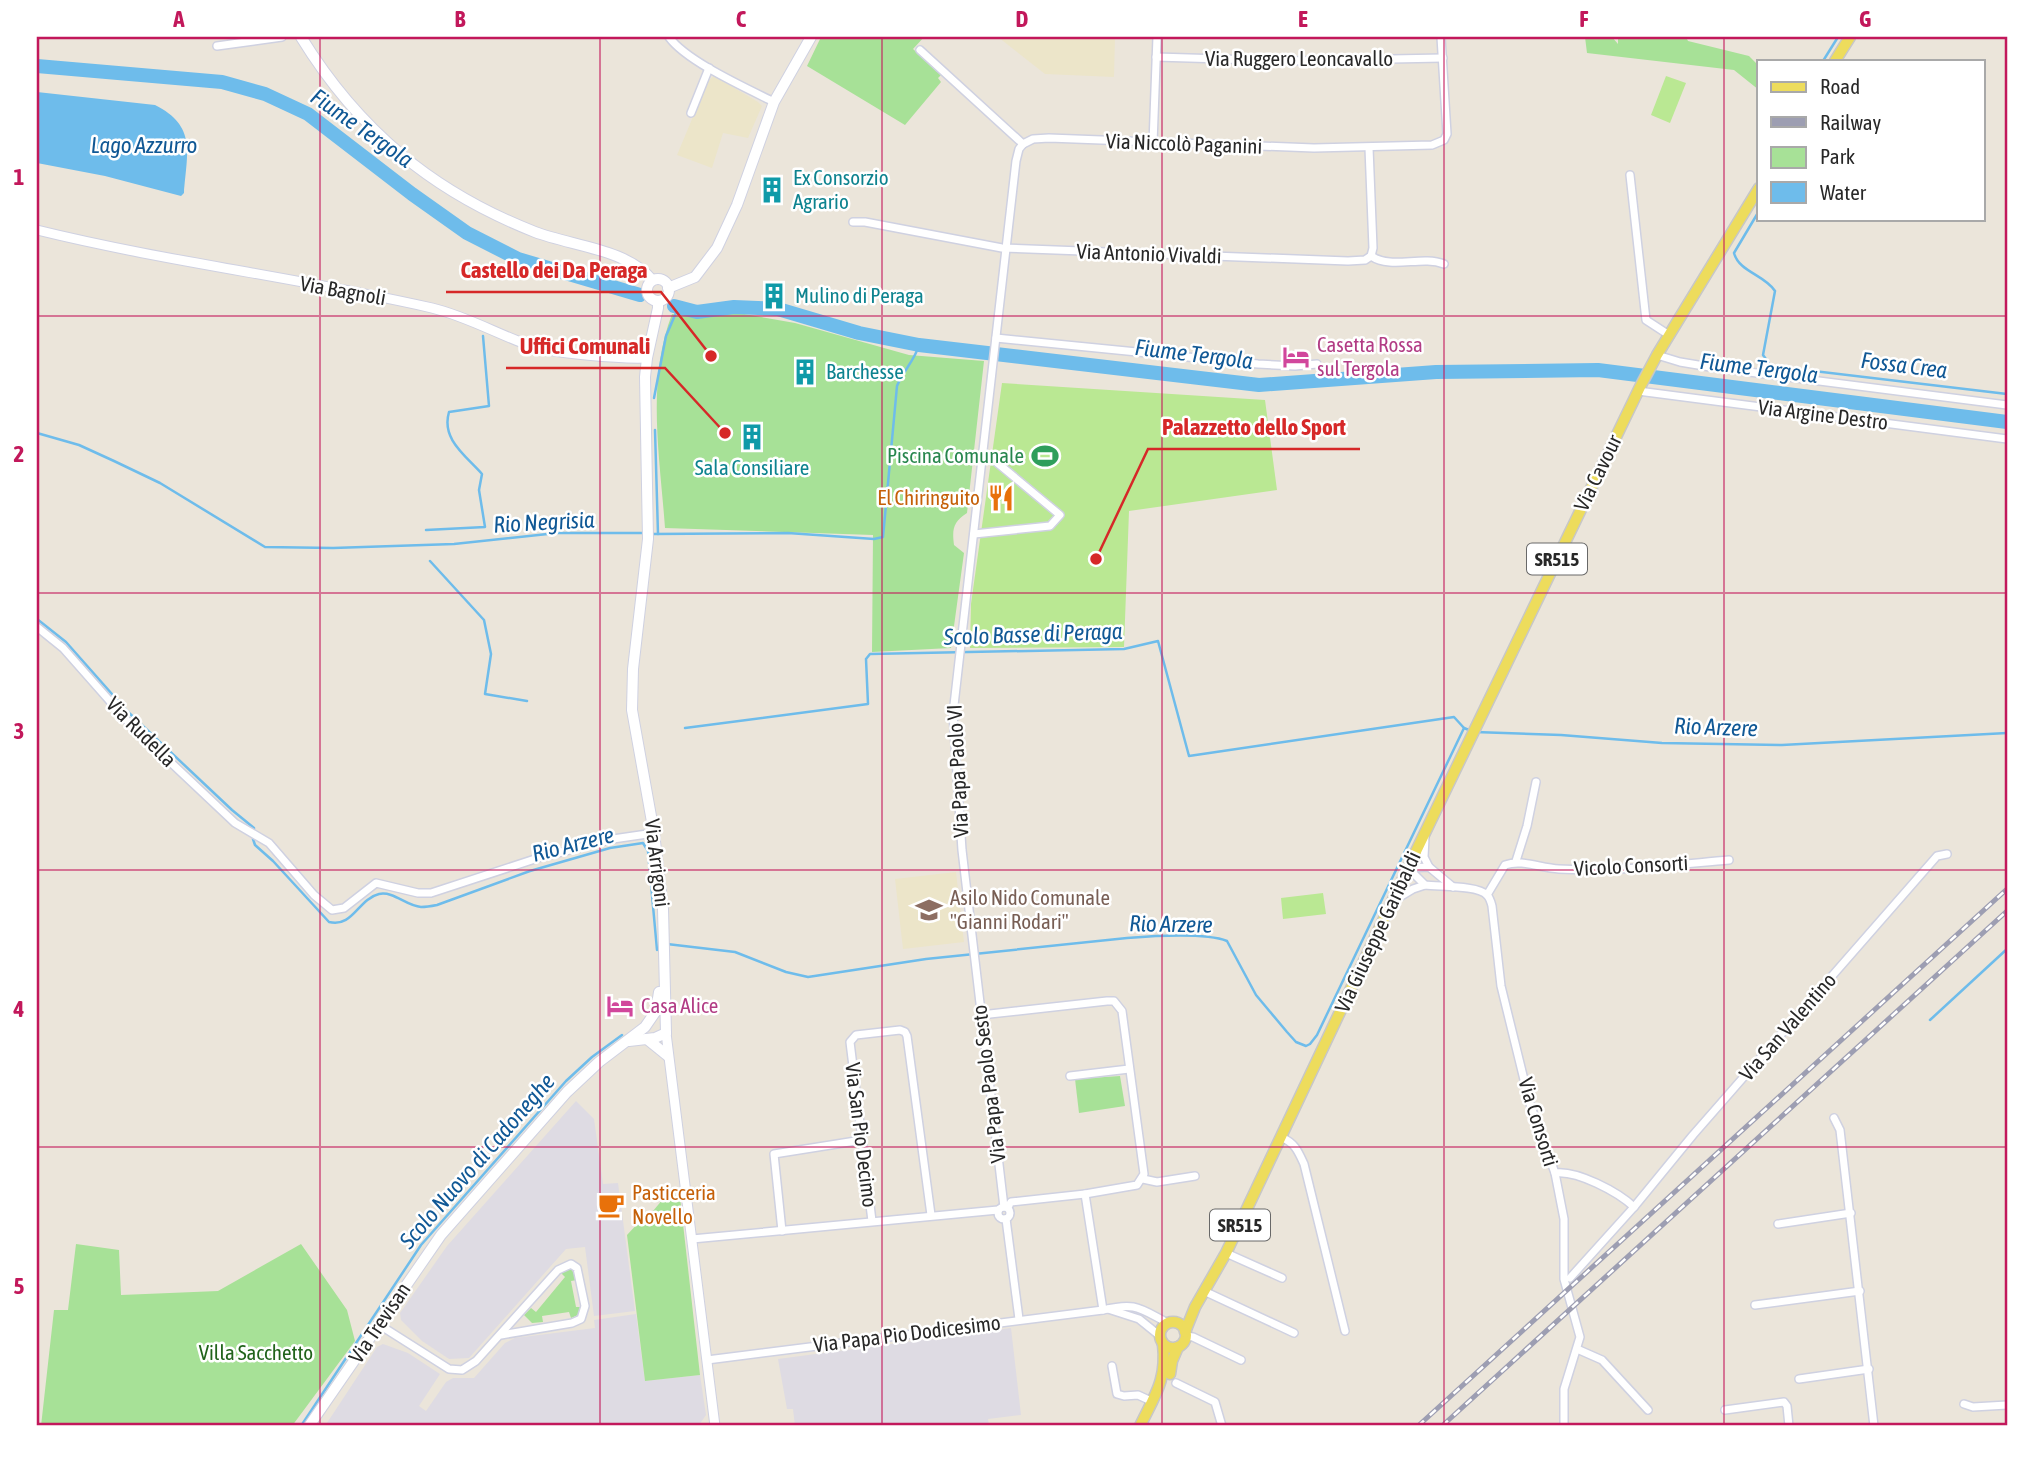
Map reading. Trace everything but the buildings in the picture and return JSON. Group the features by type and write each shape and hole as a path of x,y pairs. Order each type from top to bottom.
{"main road":[{"path":"301,37 353,110 418,170 498,216 538,233 629,261 652,280 662,280 668,288 667,295 658,301 650,298 647,292 652,280"},
{"path":"668,288 678,286 695,276 717,248 737,205 774,102 811,37"},
{"path":"1836,60 1850,37"},
{"name":"Via Cavour","path":"1475,732 1655,358 1757,191"},
{"name":"Via Arrigoni","path":"658,301 647,358 645,404 648,539 633,669 632,710 654,832 665,946 666,1033"},
{"name":"Via Giuseppe Garibaldi","path":"1147,1426 1173,1380 1172,1360 1183,1343 1194,1310 1226,1253 1475,732"},
{"name":"Via Trevisan","path":"309,1426 454,1219 567,1092 641,1029 656,1011 660,981 666,967"},
{"path":"641,1029 656,1029 666,1033"},
{"path":"627,1041 648,1039 666,1033"},
{"path":"648,1039 668,1056"},
{"name":"Via Giuseppe Garibaldi","path":"1140,1426 1164,1370 1161,1331 1194,1310"},
{"path":"1170,1323 1182,1327 1185,1334"},
{"path":"1162,1340 1168,1347 1178,1347"}],"street":[{"path":"216,46 282,37"},
{"path":"669,37 675,45 709,68 774,102"},
{"path":"1153,143 1157,37"},
{"path":"1441,37 1443,58"},
{"path":"920,50 1023,144"},
{"name":"Via Ruggero Leoncavallo","path":"1156,57 1287,61 1443,58"},
{"name":"Via Niccolò Paganini","path":"1023,144 1040,138 1314,148 1432,145 1444,140 1447,134 1443,58"},
{"path":"691,113 709,68"},
{"name":"Via Papa Paolo VI","path":"975,962 953,715 1017,154 1023,144"},
{"path":"1369,148 1373,248 1371,256"},
{"path":"1630,175 1646,320 1670,335"},
{"name":"Via Antonio Vivaldi","path":"853,222 1006,248 1348,261 1365,260 1371,256 1385,262 1435,260 1444,264"},
{"name":"Via Bagnoli","path":"37,230 132,251 435,309 534,347 647,358"},
{"path":"996,342 1258,364 1317,364"},
{"path":"1655,358 1710,368 2007,405"},
{"name":"Via Argine Destro","path":"1639,389 2007,439"},
{"path":"974,534 1051,526 1060,515 989,456 983,454"},
{"name":"Via Rudella","path":"37,627 64,648 130,724 235,823 269,843 314,895 332,909 344,908 376,883 418,893 431,893 560,852 654,832"},
{"path":"1393,902 1425,885 1453,887 1487,895 1505,865 1516,861 1536,782"},
{"path":"1424,834 1424,857 1429,867 1453,887"},
{"name":"Via San Valentino","path":"1570,1278 1937,856 1948,854"},
{"name":"Vicolo Consorti","path":"1516,861 1557,869 1628,869 1729,860"},
{"path":"1408,868 1429,867"},
{"path":"1408,868 1425,885"},
{"name":"Via Consorti","path":"1487,895 1492,906 1501,986 1530,1104 1555,1173 1564,1219 1564,1279 1580,1336 1564,1389 1564,1426"},
{"name":"Via Papa Paolo Sesto","path":"975,962 1003,1208"},
{"path":"692,1239 1003,1208 1011,1202 1137,1185 1144,1174 1122,1011 1114,1002 981,1015"},
{"name":"Via San Pio Decimo","path":"872,1221 849,1045 850,1039 856,1035 903,1030 907,1036 931,1215"},
{"name":"Via Arrigoni","path":"666,1033 715,1426"},
{"path":"1070,1076 1129,1069"},
{"path":"1834,1118 1840,1130 1851,1213 1874,1426"},
{"path":"1281,1137 1291,1141 1297,1148 1304,1164 1345,1331"},
{"path":"782,1231 773,1157 775,1153 862,1140"},
{"path":"1555,1173 1564,1173 1601,1185 1634,1207"},
{"path":"1143,1179 1157,1182 1195,1176"},
{"path":"1085,1194 1105,1309"},
{"path":"1003,1208 1000,1218 1006,1219 1019,1319"},
{"path":"1778,1224 1851,1213"},
{"path":"1226,1253 1282,1278"},
{"path":"378,1324 456,1371 476,1362 558,1269 571,1264 577,1268 585,1306 581,1319 572,1323 501,1335"},
{"path":"1755,1305 1860,1291"},
{"path":"1206,1292 1294,1334"},
{"name":"Via Papa Pio Dodicesimo","path":"707,1360 1105,1309 1118,1305 1129,1305 1170,1323"},
{"name":"Via Papa Pio Dodicesimo","path":"1105,1309 1139,1318 1162,1340"},
{"path":"1185,1334 1241,1360"},
{"path":"1577,1349 1602,1360 1648,1410"},
{"path":"1112,1366 1117,1394 1138,1395 1152,1401"},
{"path":"1799,1379 1869,1369"},
{"path":"1173,1380 1215,1402 1222,1426"},
{"path":"1725,1410 1784,1402 1787,1406 1789,1426"},
{"path":"1964,1404 2007,1405"}],"shaded area":[{"path":"998,37 1115,37 1114,77 1045,74"},
{"path":"714,76 762,106 748,138 723,133 712,168 677,155 708,81"},
{"name":"Asilo Nido Comunale \"Gianni Rodari\"","path":"956,872 964,942 903,949 895,879"},
{"path":"576,1101 594,1119 603,1184 618,1183 635,1311 594,1316 585,1247 566,1249 469,1358 449,1359 422,1341 401,1320 400,1313 447,1246"},
{"path":"636,1314 645,1381 700,1375 706,1415 699,1425 325,1426 377,1347 383,1344 408,1353 440,1374 419,1406 426,1411 446,1382 453,1378 474,1378 505,1343 515,1338 595,1328 594,1320"},
{"path":"1011,1328 1021,1415 988,1419 989,1426 795,1426 793,1409 787,1409 778,1359"}],"green space":[{"path":"821,37 924,37 913,49 941,75 938,78 941,82 905,125 807,66"},
{"path":"1585,37 1612,37 1618,44 1618,37 1686,37 1688,41 1749,56 1757,64 1757,88 1734,70 1587,53"},
{"path":"1666,76 1686,83 1670,123 1651,115"},
{"path":"733,312 795,323 909,355 984,361 967,513 956,523 954,530 954,545 964,553 951,648 872,652 873,535 665,528 658,447 657,393 659,366 672,314 697,317"},
{"path":"1002,383 1265,400 1277,490 1129,511 1124,647 970,648 971,604"},
{"path":"1323,893 1326,914 1283,919 1281,898"},
{"path":"1120,1076 1125,1106 1079,1113 1075,1079"},
{"path":"672,1195 680,1197 700,1375 645,1381 627,1235 663,1199"},
{"name":"Villa Sacchetto","path":"76,1244 119,1250 121,1295 218,1291 301,1244 347,1310 355,1341 292,1426 41,1426 54,1310 68,1310"},
{"path":"572,1270 577,1280 571,1281 576,1307 580,1307 578,1315 571,1318 569,1312 542,1316 543,1322 532,1323 524,1315 531,1308 536,1312 565,1277 561,1273"}],"water":[{"name":"Lago Azzurro","path":"37,92 155,105 168,113 178,122 186,142 184,193 181,196 105,176 37,163"}],"waterway":[{"name":"Fossa Crea","path":"1824,60 1838,37"},
{"name":"Fiume Tergola","path":"37,66 222,82 265,94 308,114 467,233 518,259 640,295"},
{"name":"Fossa Crea","path":"1757,214 1734,253 1741,265 1775,291 1763,355 1771,366 2007,394"},
{"name":"Fiume Tergola","path":"674,306 697,312 734,307 778,309 859,333 919,345 1259,385 1436,372 1598,370 2007,422"},
{"path":"654,398 666,336 678,308"},
{"name":"Scolo Basse di Peraga","path":"426,530 485,527 479,490 482,474 456,446 447,422 449,412 489,406 483,336"},
{"name":"Rio Negrisia","path":"652,534 788,533 874,539 883,537 897,386 919,345"},
{"path":"655,430 658,534"},
{"name":"Rio Negrisia","path":"37,433 79,445 160,483 265,547 454,544 557,533 645,533"},
{"name":"Scolo Basse di Peraga","path":"430,561 484,620 491,654 485,694 527,701"},
{"name":"Rio Arzere","path":"37,619 66,642 127,711 254,828 255,845 329,922 344,921 366,901 379,894 390,895 416,906 435,905 530,871 610,848 643,843 648,851 657,950"},
{"name":"Scolo Basse di Peraga","path":"685,728 868,704 866,659 870,654 1124,649 1158,641 1189,756 1454,717 1464,728"},
{"name":"Rio Arzere","path":"667,944 735,952 786,972 808,977 926,959 1127,938 1205,936 1227,941 1256,995 1296,1042 1306,1046 1317,1035 1464,728 1469,730"},
{"name":"Rio Arzere","path":"1475,732 1662,743 1782,745 2007,733"},
{"path":"1930,1020 2007,949"},
{"name":"Scolo Nuovo di Cadoneghe","path":"301,1426 421,1245 566,1081 622,1035"}],"railway":[{"path":"1418,1426 2007,889"},
{"path":"1442,1426 2007,911"}],"place":[{"name":"Ex Consorzio Agrario","path":"772,190"},
{"name":"Mulino di Peraga","path":"774,296"},
{"name":"Castello dei Da Peraga","path":"711,356"},
{"name":"Casetta Rossa sul Tergola","path":"1296,357"},
{"name":"Barchesse","path":"805,372"},
{"name":"Uffici Comunali","path":"725,433"},
{"name":"Sala Consiliare","path":"752,437"},
{"name":"Piscina Comunale","path":"1045,456"},
{"name":"El Chiringuito","path":"1001,498"},
{"name":"Palazzetto dello Sport","path":"1096,559"},
{"name":"Asilo Nido Comunale \"Gianni Rodari\"","path":"929,910"},
{"name":"Casa Alice","path":"620,1006"},
{"name":"Pasticceria Novello","path":"611,1205"}]}
